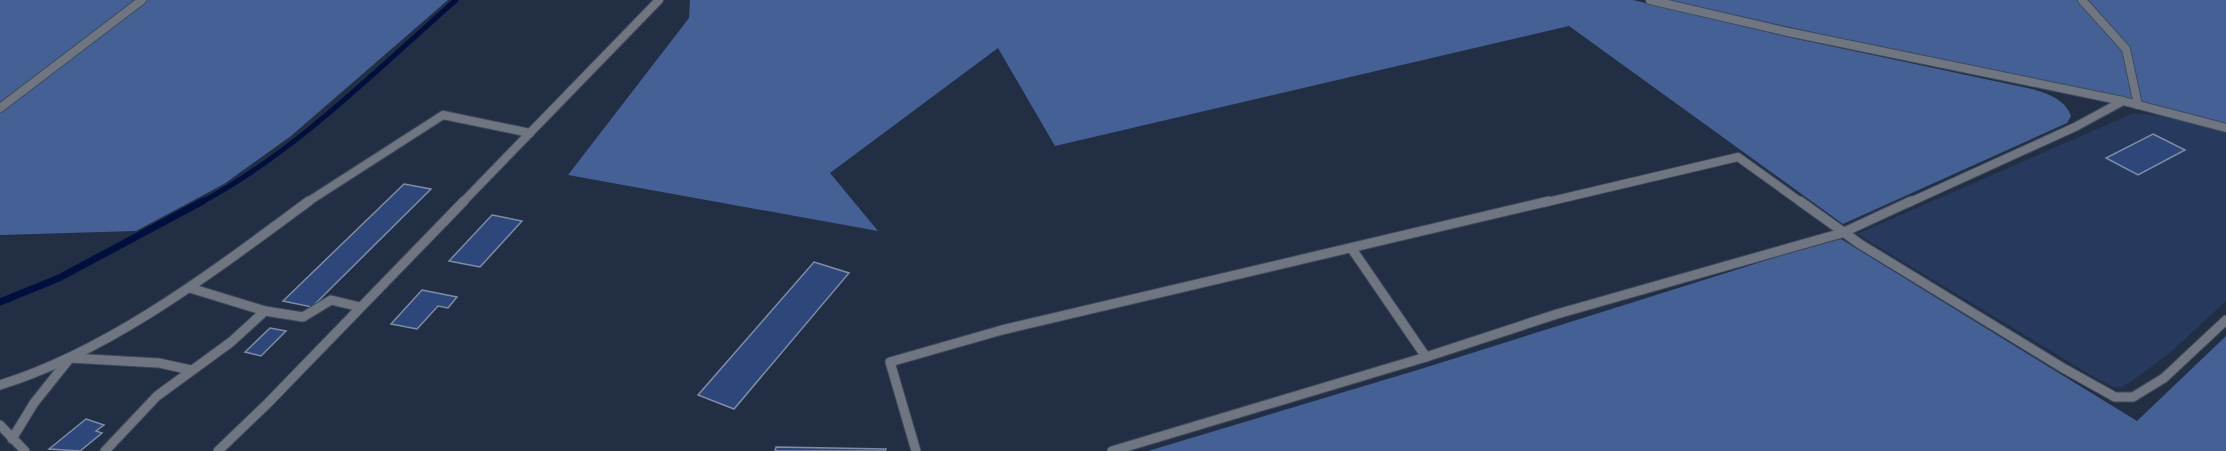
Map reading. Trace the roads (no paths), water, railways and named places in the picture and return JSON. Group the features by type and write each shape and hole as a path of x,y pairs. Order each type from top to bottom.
{"lane":[{"path":"0,108 142,0"},
{"path":"218,451 659,0"},
{"path":"1650,0 1788,32 2122,101 2226,128"},
{"path":"2082,0 2127,49 2138,105"},
{"path":"1112,451 1426,357 1557,314 1842,232 2075,128 2122,101"},
{"path":"0,385 70,358 190,288 316,196 443,115 530,133"},
{"path":"916,451 890,362 1002,330 1738,157 1842,232 2063,368 2115,397 2133,398 2164,378 2226,320"},
{"path":"1352,249 1426,357"},
{"path":"190,288 265,311 303,317 331,300 360,307"},
{"path":"105,451 149,404 231,342 265,311"},
{"path":"70,358 159,363 191,370"},
{"path":"12,439 34,403 70,358"},
{"path":"0,425 24,451"}],"waterway":[{"path":"200,203 235,183 302,135 456,0"},
{"path":"0,302 59,278 203,201"}]}
